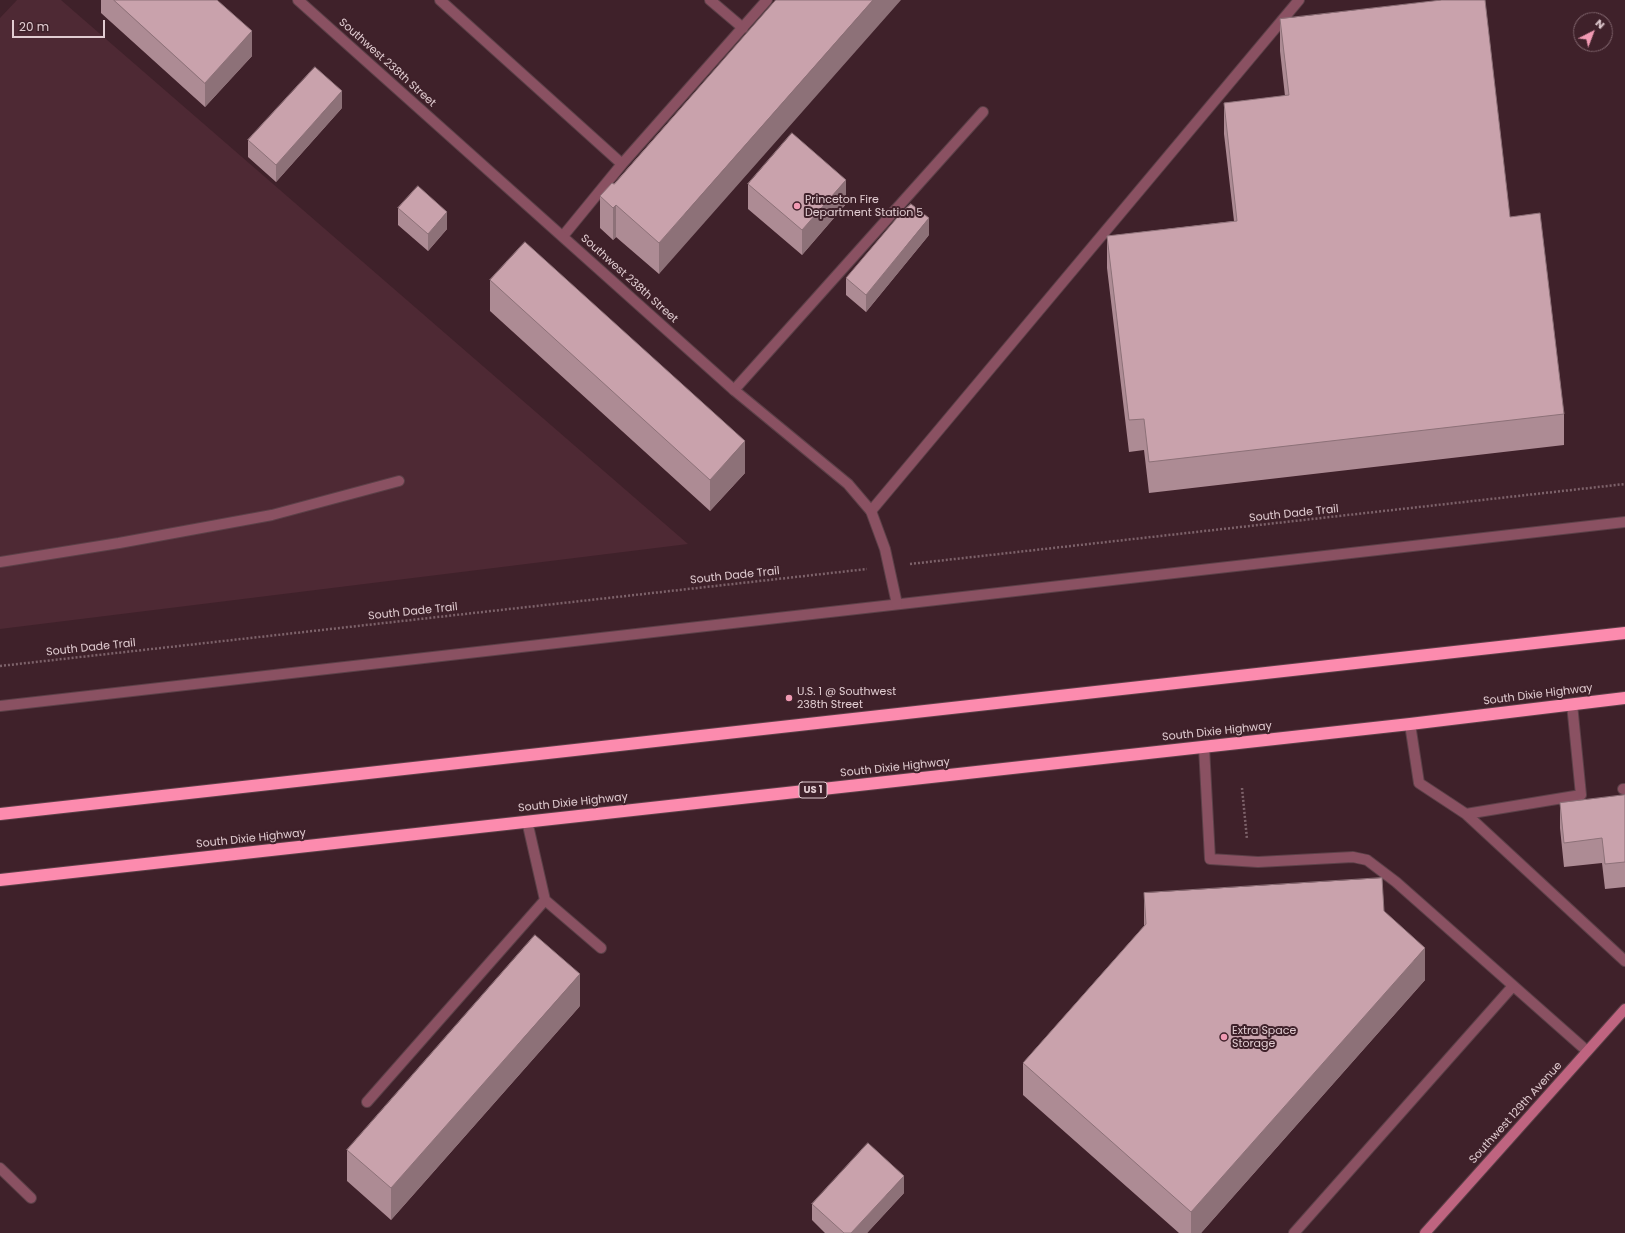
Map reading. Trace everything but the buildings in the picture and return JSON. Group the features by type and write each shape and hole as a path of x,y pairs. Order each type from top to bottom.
{"highway":[{"path":"0,814 1625,633"},
{"name":"South Dixie Highway","path":"0,880 1410,724 1625,698"}],"street":[{"name":"Southwest 238th Street","path":"298,0 734,390 848,484 871,511 885,549 898,604"},
{"path":"440,0 622,164"},
{"path":"710,0 743,28"},
{"path":"563,236 622,164 768,0"},
{"path":"871,511 1299,0"},
{"path":"734,390 983,112"},
{"path":"0,562 119,543 272,515 399,481"},
{"path":"0,706 1625,522"},
{"path":"1466,814 1581,795 1572,704"},
{"path":"1410,724 1420,783 1466,814 1625,961"},
{"path":"1204,747 1210,859 1258,862 1337,856 1367,860 1396,882 1587,1051"},
{"path":"527,821 544,900 601,948"},
{"path":"367,1102 544,900"},
{"path":"1294,1233 1513,986"},
{"name":"Southwest 129th Avenue","path":"1425,1233 1625,1009"},
{"path":"0,1168 30,1198"}],"path":[{"name":"South Dade Trail","path":"964,558 1625,484"},
{"name":"South Dade Trail","path":"0,666 828,574"},
{"path":"1242,788 1247,840"}],"shaded area":[{"path":"17,0 61,0 688,544 0,629 0,18"}],"place":[{"name":"Princeton Fire Department Station 5","path":"797,206"},
{"name":"U.S. 1 @ Southwest 238th Street","path":"789,698"},
{"name":"Extra Space Storage","path":"1224,1037"}]}
